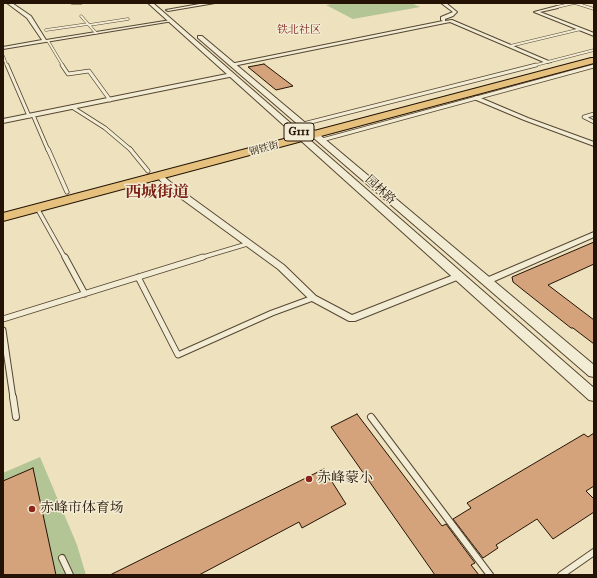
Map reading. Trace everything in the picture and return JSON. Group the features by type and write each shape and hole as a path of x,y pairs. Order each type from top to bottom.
{"highway":[{"name":"钢铁街","path":"3,217 160,176 308,133 594,55"},
{"name":"钢铁街","path":"3,208 148,171 308,133 594,60"}],"street":[{"path":"9,3 29,17 46,41"},
{"name":"园林路","path":"150,3 232,75 308,133 487,281 594,372"},
{"name":"园林路","path":"160,3 233,64 459,276 594,396"},
{"path":"168,10 213,3"},
{"path":"443,3 455,12 452,15 443,18 446,22"},
{"path":"549,5 557,7"},
{"path":"557,7 536,12 594,35"},
{"path":"3,48 171,21"},
{"path":"233,64 450,21 548,62"},
{"path":"3,121 232,75"},
{"path":"476,98 526,119 594,144"},
{"path":"160,176 171,187 247,244 281,267 314,298 333,310 352,319 459,276"},
{"path":"487,281 594,234"}],"lane":[{"path":"72,3 81,3"},
{"path":"557,7 575,3 594,9"},
{"path":"81,16 96,33"},
{"path":"46,30 128,19"},
{"path":"510,46 581,29"},
{"path":"46,41 68,74 88,71 110,100"},
{"path":"308,133 548,62 594,50"},
{"path":"3,56 67,192"},
{"path":"308,133 476,98 594,66"},
{"path":"72,107 105,128 129,148 148,171"},
{"path":"594,114 584,117 594,122"},
{"path":"37,208 85,294"},
{"path":"3,319 247,244"},
{"path":"138,277 178,355 272,313 314,298"},
{"path":"3,330 16,418"},
{"path":"370,418 490,575"},
{"path":"561,575 594,552"},
{"path":"62,558 70,575"}],"green space":[{"path":"338,3 411,3 420,7 353,19 326,5"},
{"name":"赤峰市体育场","path":"40,457 77,545 86,575 3,575 3,473"}],"building":[{"path":"264,64 293,86 276,90 248,67"},
{"path":"594,242 594,264 548,285 594,320 594,344 571,328 513,282 512,277"},
{"path":"357,414 442,526 446,524 475,563 471,565 479,575 435,575 331,427"},
{"path":"594,433 594,486 586,491 594,499 594,512 553,539 537,519 496,545 498,548 483,558 453,519 471,508 467,503 584,434 588,437"},
{"name":"赤峰市体育场","path":"33,468 56,575 3,575 3,481"},
{"path":"324,469 346,504 302,528 299,522 199,575 110,575"}],"place":[{"name":"赤峰蒙小","path":"309,479"},
{"name":"赤峰市体育场","path":"32,509"}],"district":[{"name":"铁北社区","path":"299,30"},
{"name":"西城街道","path":"157,193"}]}
